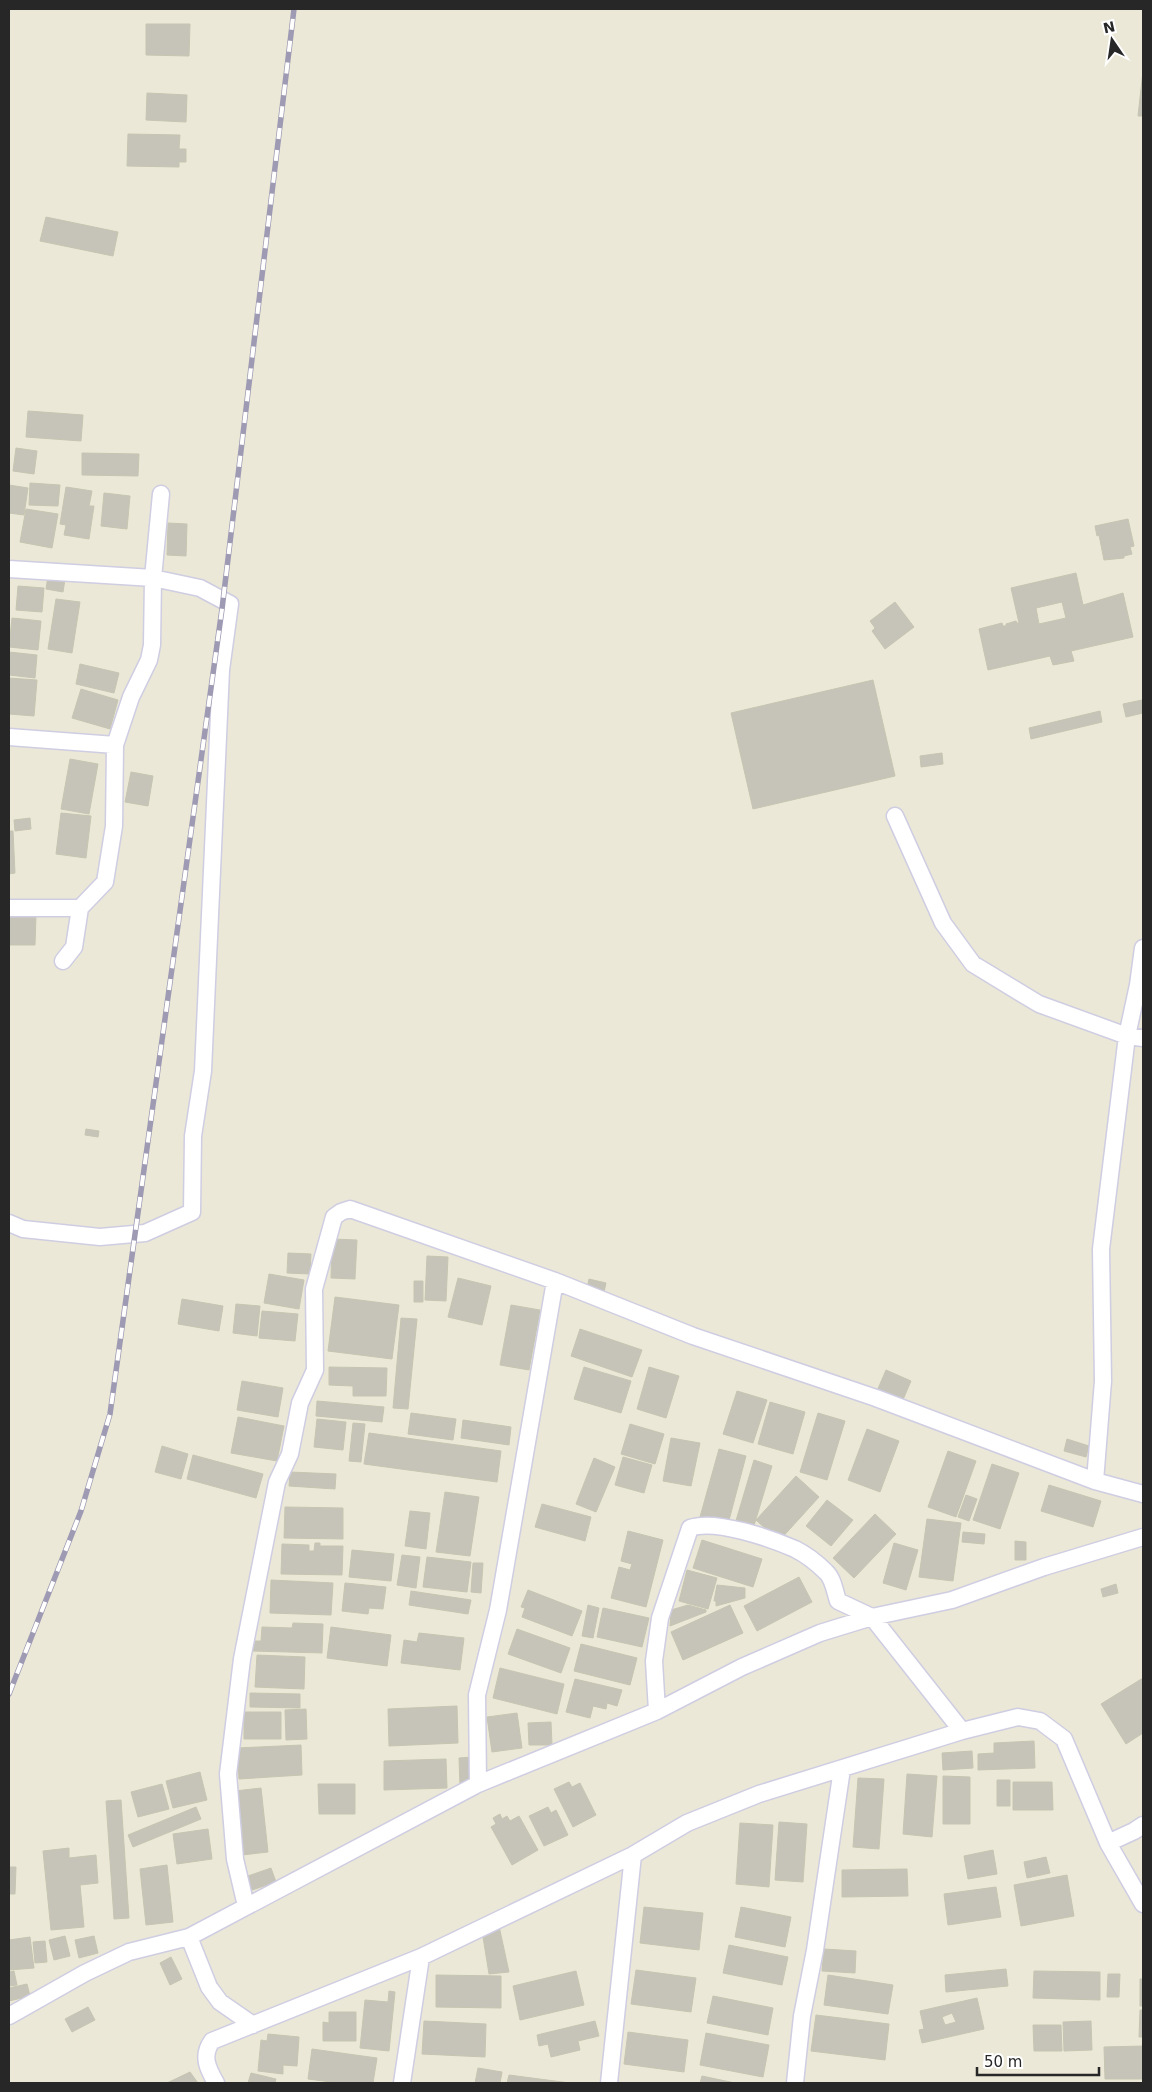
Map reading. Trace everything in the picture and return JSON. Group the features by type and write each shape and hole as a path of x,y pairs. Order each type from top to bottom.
{"street":[{"path":"63,961 74,948 80,908 104,882 114,826 115,745 131,697 149,660 152,645 153,578 161,494"},
{"path":"9,569 153,578 200,588 230,604 221,670 203,1071 192,1136 192,1212 145,1233 100,1237 23,1229 9,1223"},
{"path":"9,737 115,745"},
{"path":"895,816 943,923 973,964 1039,1004 1135,1037"},
{"path":"9,908 80,908"},
{"path":"1096,1481 1103,1381 1101,1249 1135,1037 1138,985 1143,948"},
{"path":"246,1906 235,1859 228,1774 242,1658 278,1482 290,1454 300,1403 315,1370 314,1289 334,1217 341,1212 350,1209 555,1281 692,1336 876,1398 1096,1481 1143,1494"},
{"path":"478,1784 477,1695 498,1610 555,1281"},
{"path":"658,1711 654,1661 660,1618 690,1528 699,1524 740,1531 796,1550 828,1573 838,1601 872,1617 962,1731"},
{"path":"9,2016 85,1973 129,1952 189,1937 478,1784 658,1711 742,1667 820,1632 872,1617 952,1600 1044,1567 1143,1537"},
{"path":"216,2083 206,2066 208,2046 212,2041 421,1957 633,1855 687,1823 759,1794 962,1731 1018,1717 1040,1721 1064,1739 1108,1843 1143,1904"},
{"path":"795,2083 802,2016 842,1769"},
{"path":"1108,1843 1134,1832 1143,1825"},
{"path":"609,2083 633,1855"},
{"path":"189,1937 209,1987 220,2002 253,2025"},
{"path":"402,2083 421,1957"}],"building":[{"path":"146,24 190,24 189,56 146,55"},
{"path":"1143,71 1143,116 1138,116"},
{"path":"147,93 187,95 186,122 146,120"},
{"path":"128,134 180,135 179,149 186,149 186,162 179,162 179,167 127,166"},
{"path":"46,217 118,232 113,256 40,241"},
{"path":"28,411 83,415 81,441 26,437"},
{"path":"16,448 37,451 34,474 13,471"},
{"path":"82,453 139,454 138,476 82,475"},
{"path":"30,483 60,485 58,506 29,505"},
{"path":"9,485 28,488 24,515 9,513"},
{"path":"66,487 92,491 89,506 94,506 89,539 64,535 66,525 60,524"},
{"path":"104,493 130,496 127,529 101,526"},
{"path":"26,509 58,514 52,548 20,542"},
{"path":"1128,519 1134,546 1130,547 1132,554 1124,556 1124,558 1104,560 1099,535 1097,536 1095,526"},
{"path":"168,523 187,524 186,556 167,555"},
{"path":"1076,573 1083,605 1123,593 1133,637 1071,651 1074,661 1053,665 1050,656 988,670 979,629 1002,623 1003,626 1006,626 1006,624 1016,621 1019,623 1011,588","holes":["1062,602 1066,618 1039,624 1036,608"]},
{"path":"48,576 65,579 63,592 46,589"},
{"path":"18,586 44,588 42,612 16,610"},
{"path":"56,599 80,602 72,653 48,649"},
{"path":"895,602 914,627 885,649 872,631 875,628 870,621"},
{"path":"12,618 41,621 38,650 9,647"},
{"path":"9,652 37,655 35,678 9,675"},
{"path":"80,664 119,673 114,693 76,684"},
{"path":"9,678 37,680 34,716 9,714"},
{"path":"873,680 895,776 753,809 731,713"},
{"path":"81,689 118,700 110,729 72,718"},
{"path":"1142,700 1143,713 1126,717 1123,704"},
{"path":"1100,711 1102,722 1031,739 1029,728"},
{"path":"942,753 943,764 921,767 920,756"},
{"path":"70,759 98,764 89,814 61,809"},
{"path":"131,772 153,776 148,806 125,802"},
{"path":"61,813 91,816 86,858 56,854"},
{"path":"30,818 31,829 15,831 14,820"},
{"path":"9,831 13,831 15,873 9,874"},
{"path":"9,915 36,915 35,945 9,945"},
{"path":"86,1129 99,1131 98,1137 85,1135"},
{"path":"332,1239 357,1240 355,1279 331,1278"},
{"path":"288,1253 311,1254 310,1274 287,1273"},
{"path":"427,1256 448,1257 446,1301 425,1300"},
{"path":"269,1274 304,1280 299,1309 264,1303"},
{"path":"458,1278 491,1286 482,1325 448,1317"},
{"path":"589,1279 606,1283 604,1292 587,1288"},
{"path":"414,1281 423,1281 423,1302 414,1302"},
{"path":"335,1297 399,1305 392,1359 328,1351"},
{"path":"182,1299 223,1306 219,1331 178,1324"},
{"path":"236,1304 260,1306 257,1336 233,1333"},
{"path":"511,1305 540,1310 529,1370 500,1365"},
{"path":"262,1311 298,1314 295,1341 259,1338"},
{"path":"401,1318 417,1319 408,1409 393,1408"},
{"path":"580,1329 642,1350 632,1377 571,1356"},
{"path":"329,1367 387,1368 386,1396 353,1396 353,1386 329,1385"},
{"path":"584,1367 631,1381 621,1413 574,1399"},
{"path":"649,1367 679,1376 666,1418 637,1409"},
{"path":"886,1370 911,1381 902,1402 877,1391"},
{"path":"242,1381 283,1388 278,1417 237,1410"},
{"path":"737,1391 767,1400 753,1443 723,1434"},
{"path":"317,1401 384,1407 382,1422 316,1416"},
{"path":"770,1402 805,1412 793,1454 758,1444"},
{"path":"411,1413 456,1419 453,1440 408,1434"},
{"path":"818,1413 845,1421 827,1480 800,1472"},
{"path":"238,1417 284,1426 277,1461 231,1453"},
{"path":"317,1419 346,1422 343,1450 314,1447"},
{"path":"463,1420 511,1427 509,1445 461,1438"},
{"path":"353,1423 365,1424 361,1462 349,1461"},
{"path":"630,1424 664,1434 655,1464 621,1454"},
{"path":"867,1429 899,1441 880,1492 848,1480"},
{"path":"369,1433 501,1451 497,1482 364,1464"},
{"path":"671,1438 700,1443 691,1486 663,1481"},
{"path":"1067,1439 1089,1446 1086,1457 1064,1451"},
{"path":"162,1446 188,1454 181,1479 155,1472"},
{"path":"719,1449 746,1456 728,1524 700,1517"},
{"path":"948,1451 976,1461 956,1517 928,1507"},
{"path":"193,1455 263,1474 256,1498 187,1479"},
{"path":"623,1457 652,1465 644,1493 615,1485"},
{"path":"594,1458 615,1467 596,1512 576,1504"},
{"path":"754,1460 772,1466 753,1529 735,1524"},
{"path":"992,1464 1019,1473 1000,1529 973,1520"},
{"path":"290,1472 336,1474 335,1489 289,1486"},
{"path":"796,1476 819,1497 779,1541 756,1520"},
{"path":"1049,1485 1101,1501 1093,1527 1041,1511"},
{"path":"445,1492 479,1497 470,1556 436,1552"},
{"path":"966,1495 977,1499 969,1521 958,1517"},
{"path":"827,1500 853,1520 831,1546 806,1526"},
{"path":"542,1504 591,1517 585,1541 535,1527"},
{"path":"285,1507 343,1508 343,1539 284,1538"},
{"path":"410,1511 430,1513 426,1549 405,1546"},
{"path":"875,1514 896,1534 854,1578 833,1558"},
{"path":"927,1519 961,1523 953,1581 919,1577"},
{"path":"628,1531 663,1540 646,1607 611,1598 619,1567 630,1570 632,1564 621,1561"},
{"path":"963,1532 985,1534 984,1544 962,1542"},
{"path":"702,1540 762,1559 753,1587 693,1568"},
{"path":"1015,1541 1026,1542 1026,1560 1015,1560"},
{"path":"315,1543 320,1543 320,1546 343,1546 342,1575 281,1574 282,1544 309,1545 309,1551 314,1551"},
{"path":"894,1543 918,1550 906,1590 883,1583"},
{"path":"352,1550 394,1554 391,1581 349,1577"},
{"path":"402,1555 420,1557 416,1588 397,1585"},
{"path":"427,1557 471,1562 467,1592 423,1587"},
{"path":"473,1563 483,1563 481,1593 471,1592"},
{"path":"687,1570 717,1578 708,1609 679,1601"},
{"path":"799,1577 812,1602 757,1631 744,1606"},
{"path":"271,1580 333,1583 331,1615 270,1613"},
{"path":"345,1583 386,1587 383,1609 369,1608 368,1614 342,1611"},
{"path":"1116,1584 1118,1593 1103,1597 1101,1589"},
{"path":"717,1585 745,1588 745,1598 716,1606 716,1601 714,1601"},
{"path":"528,1590 582,1611 572,1636 522,1617 525,1608 521,1607"},
{"path":"411,1591 471,1600 468,1614 409,1605"},
{"path":"588,1605 599,1608 593,1638 582,1636"},
{"path":"688,1605 706,1610 706,1612 670,1626 671,1610"},
{"path":"730,1605 743,1633 683,1660 671,1632"},
{"path":"603,1608 649,1618 642,1647 597,1637"},
{"path":"293,1623 323,1624 322,1653 252,1651 252,1641 261,1641 262,1627 292,1628"},
{"path":"331,1627 391,1635 387,1666 327,1658"},
{"path":"517,1629 570,1648 561,1673 508,1654"},
{"path":"419,1633 464,1638 460,1670 401,1663 404,1640 417,1642"},
{"path":"581,1644 637,1658 630,1685 574,1671"},
{"path":"257,1655 305,1657 304,1689 255,1687"},
{"path":"500,1668 564,1684 557,1714 493,1698"},
{"path":"1143,1678 1143,1733 1126,1744 1101,1704"},
{"path":"575,1679 622,1690 617,1706 607,1703 606,1709 593,1706 590,1718 566,1712"},
{"path":"250,1693 300,1694 300,1708 250,1707"},
{"path":"457,1706 458,1743 389,1746 388,1709"},
{"path":"306,1709 307,1739 286,1740 285,1710"},
{"path":"244,1712 281,1712 281,1739 244,1739"},
{"path":"517,1713 522,1748 492,1752 487,1717"},
{"path":"551,1722 552,1745 529,1745 528,1723"},
{"path":"1034,1741 1035,1768 978,1770 978,1754 994,1753 994,1743"},
{"path":"301,1745 302,1775 239,1779 237,1748"},
{"path":"972,1751 973,1768 943,1770 942,1753"},
{"path":"472,1757 473,1786 460,1786 459,1758"},
{"path":"446,1759 447,1788 384,1790 384,1761"},
{"path":"200,1772 207,1800 173,1808 166,1781"},
{"path":"907,1774 937,1776 932,1837 903,1834"},
{"path":"943,1776 970,1777 970,1824 943,1824"},
{"path":"858,1778 884,1779 879,1849 853,1847"},
{"path":"997,1780 1010,1780 1010,1806 997,1806"},
{"path":"569,1782 572,1787 580,1783 596,1815 573,1827 554,1789"},
{"path":"1013,1782 1052,1782 1053,1810 1013,1810"},
{"path":"162,1784 169,1809 138,1817 131,1792"},
{"path":"318,1784 355,1784 355,1814 319,1814"},
{"path":"261,1788 268,1852 242,1855 235,1791"},
{"path":"121,1800 129,1918 114,1919 106,1801"},
{"path":"196,1807 201,1819 133,1847 128,1835"},
{"path":"548,1807 551,1813 556,1810 568,1835 544,1846 529,1816"},
{"path":"500,1814 502,1819 507,1816 510,1821 519,1816 538,1850 512,1865 491,1827 496,1824 493,1818"},
{"path":"779,1822 807,1824 803,1882 775,1880"},
{"path":"740,1823 773,1825 769,1887 736,1884"},
{"path":"208,1829 212,1859 177,1864 173,1834"},
{"path":"69,1848 69,1858 96,1855 98,1883 80,1885 84,1927 51,1930 43,1851"},
{"path":"993,1850 997,1874 968,1879 964,1856"},
{"path":"1046,1857 1050,1873 1027,1878 1024,1862"},
{"path":"167,1865 173,1922 146,1925 140,1869"},
{"path":"9,1867 16,1867 15,1894 9,1894"},
{"path":"271,1868 276,1882 249,1891 245,1877"},
{"path":"907,1869 908,1896 842,1897 842,1870"},
{"path":"1067,1875 1074,1916 1021,1926 1014,1885"},
{"path":"996,1887 1001,1917 948,1925 944,1894"},
{"path":"644,1907 703,1913 699,1950 640,1943"},
{"path":"741,1907 791,1917 785,1947 735,1937"},
{"path":"499,1926 509,1972 489,1974 483,1937"},
{"path":"65,1936 70,1956 54,1960 49,1940"},
{"path":"94,1936 98,1953 79,1958 75,1940"},
{"path":"30,1937 34,1968 9,1970 9,1940"},
{"path":"45,1941 47,1962 35,1963 33,1942"},
{"path":"729,1945 788,1957 782,1985 723,1973"},
{"path":"824,1949 856,1951 855,1973 822,1971"},
{"path":"171,1957 182,1979 170,1985 160,1963"},
{"path":"1006,1969 1008,1986 946,1992 945,1975"},
{"path":"636,1970 696,1978 691,2012 631,2004"},
{"path":"14,1971 17,1985 9,1986 9,1972"},
{"path":"576,1971 584,2005 520,2020 513,1986"},
{"path":"1034,1971 1100,1972 1100,2000 1033,1998"},
{"path":"1108,1974 1120,1974 1119,1997 1107,1997"},
{"path":"436,1975 501,1976 501,2008 436,2007"},
{"path":"828,1975 893,1985 888,2014 824,2005"},
{"path":"1140,1979 1143,1979 1143,2006 1140,2006"},
{"path":"27,1984 30,1996 9,2001 9,1988"},
{"path":"389,1991 395,1992 389,2051 360,2048 365,2000 388,2002"},
{"path":"713,1996 773,2008 768,2035 707,2023"},
{"path":"977,1998 984,2029 922,2043 919,2030 924,2029 920,2011","holes":["952,2013 956,2022 945,2025 942,2017"]},
{"path":"88,2007 95,2020 72,2032 65,2019"},
{"path":"1140,2010 1143,2010 1143,2037 1139,2037"},
{"path":"329,2012 356,2012 356,2041 323,2041 323,2022 329,2023"},
{"path":"816,2015 889,2024 885,2060 811,2051"},
{"path":"424,2021 486,2024 485,2057 422,2054"},
{"path":"595,2021 599,2036 578,2041 580,2050 551,2057 548,2044 539,2046 537,2035"},
{"path":"1091,2021 1092,2050 1064,2051 1063,2022"},
{"path":"1033,2025 1061,2025 1062,2051 1034,2051"},
{"path":"628,2032 688,2040 684,2072 624,2064"},
{"path":"706,2033 769,2045 763,2077 700,2065"},
{"path":"268,2034 299,2037 297,2066 283,2065 283,2074 258,2071 261,2040 267,2041"},
{"path":"1143,2046 1143,2079 1105,2079 1104,2047"},
{"path":"312,2049 377,2058 373,2083 339,2083 308,2079"},
{"path":"478,2068 502,2072 500,2083 475,2083"},
{"path":"190,2072 198,2083 167,2083"},
{"path":"251,2073 276,2079 275,2083 248,2083"},
{"path":"509,2075 570,2083 507,2083"},
{"path":"702,2076 735,2083 700,2083"}],"railway":[{"path":"9,1694 81,1511 110,1414 222,609 294,9"}]}
